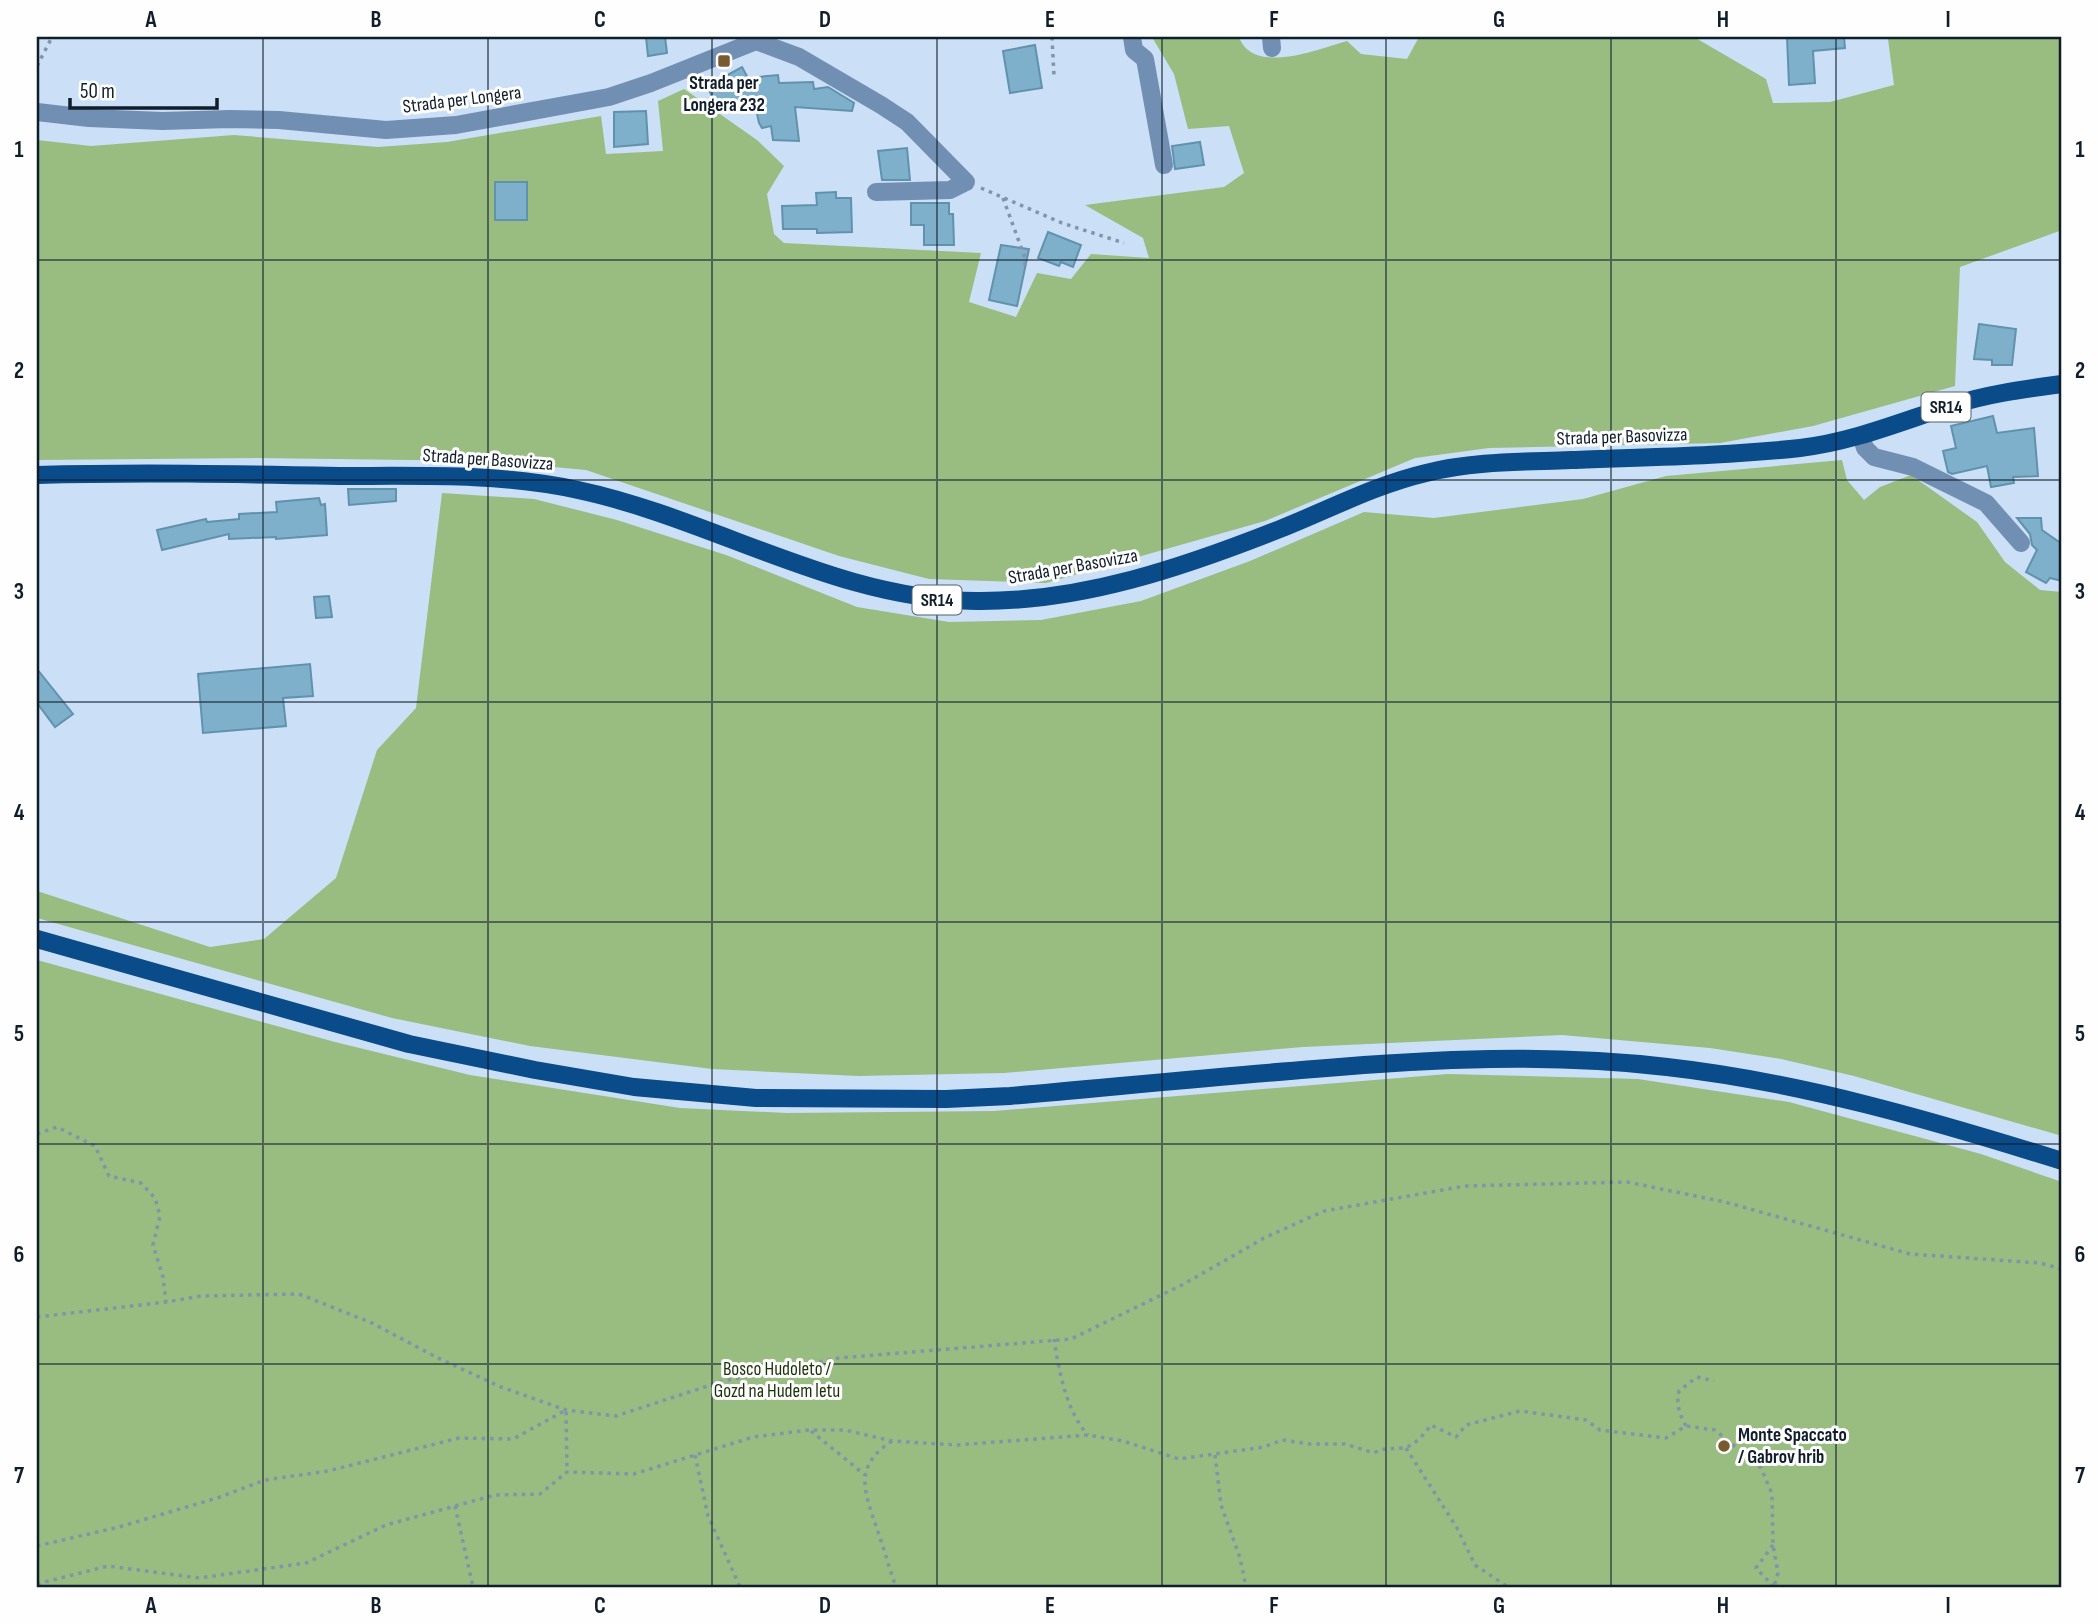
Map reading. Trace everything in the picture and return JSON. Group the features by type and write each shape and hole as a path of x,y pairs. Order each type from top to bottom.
{"main road":[{"name":"Strada per Basovizza","path":"37,475 391,476 532,481 604,495 641,506 843,580 888,592 935,600 982,601 1037,598 1097,588 1157,573 1268,534 1390,484 1448,468 1505,463 1747,453 1833,443 1964,401 2062,384"},
{"path":"37,939 409,1044 634,1087 756,1098 946,1099 1010,1096 1440,1059 1558,1059 1667,1066 1756,1081 1850,1101 2062,1161"}],"street":[{"path":"1132,37 1134,50 1145,59 1164,164"},
{"name":"Strada per Longera","path":"37,112 89,118 162,121 279,120 386,130 456,125 609,97 761,39 799,57 907,122 966,182"},
{"path":"876,192 950,190 966,182"},
{"path":"1861,436 1874,457 1913,467 1986,503 2021,542"}],"path":[{"path":"37,66 52,37"},
{"path":"1052,37 1054,76"},
{"path":"966,182 1062,223 1124,243"},
{"path":"1003,198 1025,258 1025,269"},
{"path":"37,1134 57,1128 95,1146 109,1176 141,1183 155,1199 160,1216 153,1245 163,1277 166,1302"},
{"path":"37,1317 201,1296 299,1294 372,1324 438,1359 501,1387 565,1410 616,1416 723,1381 839,1358 1071,1339 1184,1284 1264,1238 1324,1211 1465,1186 1627,1182 1725,1202 1910,1254 2040,1263 2062,1269"},
{"path":"1054,1339 1059,1371 1077,1424 1088,1435"},
{"path":"1686,1426 1679,1414 1679,1391 1697,1377 1714,1381"},
{"path":"565,1410 566,1472"},
{"path":"37,1546 119,1527 217,1498 265,1480 328,1471 459,1438 513,1439 565,1410"},
{"path":"37,1584 108,1566 199,1578 306,1563 386,1525 495,1495 540,1494 566,1472 634,1474 753,1437 809,1430 845,1430 891,1441 956,1445 1088,1435 1123,1441 1179,1459 1264,1447 1282,1440 1310,1444 1345,1444 1374,1453 1384,1447 1406,1448 1431,1425 1456,1437 1466,1425 1520,1411 1586,1420 1600,1430 1666,1438 1686,1426 1714,1430 1761,1468 1772,1494 1773,1545 1778,1573 1774,1587"},
{"path":"809,1430 865,1475"},
{"path":"891,1441 878,1450 865,1475 865,1496 896,1587"},
{"path":"1406,1448 1457,1528 1475,1565 1508,1587"},
{"path":"695,1455 708,1516 740,1587"},
{"path":"1215,1455 1221,1505 1240,1558 1246,1587"},
{"path":"455,1506 473,1587"},
{"path":"1773,1545 1756,1567 1774,1587"}],"green space":[{"path":"1152,37 1239,37 1247,49 1272,58 1304,54 1347,41 1361,54 1407,59 1419,37 1694,37 1766,79 1773,103 1830,102 1894,85 1888,39 2062,37 2062,230 1960,267 1955,386 1813,426 1720,443 1489,448 1415,458 1265,521 1046,583 929,579 839,556 586,470 489,461 257,458 37,460 37,140 91,146 234,135 378,147 447,142 601,116 606,154 663,151 658,101 684,89 757,140 784,166 767,194 774,234 784,243 981,253 969,302 1016,317 1037,273 1071,279 1091,254 1149,258 1143,238 1085,205 1224,187 1244,173 1229,126 1188,129 1174,74"},
{"path":"1842,460 1847,480 1864,500 1880,487 1911,475 1977,522 2005,562 2040,590 2062,592 2062,1136 1854,1076 1781,1059 1710,1048 1562,1035 1303,1047 1004,1073 858,1076 712,1069 530,1046 392,1018 37,918 37,891 210,947 264,939 336,878 377,750 416,708 442,493 534,499 617,520 726,555 857,607 949,622 1041,620 1141,601 1250,561 1364,512 1434,518 1583,499 1666,476"},
{"name":"Bosco Hudoleto / Gozd na Hudem letu","path":"37,960 335,1042 470,1075 680,1108 787,1113 994,1111 1448,1074 1638,1079 1789,1102 1981,1154 2062,1182 2062,1587 37,1587"}],"building":[{"path":"646,37 665,37 667,53 648,56"},
{"path":"1787,37 1844,37 1845,48 1813,51 1815,83 1789,85"},
{"path":"1035,45 1042,88 1010,93 1003,51"},
{"path":"742,67 748,78 778,75 779,83 813,82 814,89 828,87 854,103 852,111 795,107 799,141 773,140 771,126 762,128 759,123 754,100 741,107 739,102 720,113 707,86"},
{"path":"646,111 648,144 614,147 614,112"},
{"path":"1200,142 1204,165 1175,169 1172,146"},
{"path":"907,148 910,180 882,180 878,151"},
{"path":"495,182 527,182 527,220 495,220"},
{"path":"836,192 836,198 851,198 852,232 817,233 817,229 783,229 782,206 817,205 816,193"},
{"path":"911,203 949,203 949,214 953,214 954,245 924,245 924,225 911,225"},
{"path":"1048,232 1081,245 1073,267 1061,262 1059,266 1038,258"},
{"path":"1001,245 1029,249 1017,306 989,300"},
{"path":"1979,324 2016,329 2012,365 1992,365 1992,360 1974,359"},
{"path":"1993,416 1997,433 2034,428 2038,476 2013,477 2014,483 1991,487 1987,466 1952,474 1948,472 1943,451 1956,448 1951,426"},
{"path":"348,489 396,489 396,501 349,505"},
{"path":"319,498 321,505 325,504 327,535 229,539 229,534 162,550 157,530 206,519 207,522 239,519 239,514 277,512 276,502"},
{"path":"2017,518 2041,518 2042,530 2062,544 2062,581 2050,578 2046,583 2026,572 2037,550 2032,545 2030,534"},
{"path":"329,596 332,617 316,618 314,597"},
{"path":"310,664 313,696 283,698 286,726 203,733 198,674"},
{"path":"37,669 73,714 55,727 37,703"}],"place":[{"name":"Strada per Longera 232","path":"724,61"},
{"name":"Monte Spaccato / Gabrov hrib","path":"1724,1446"}]}
